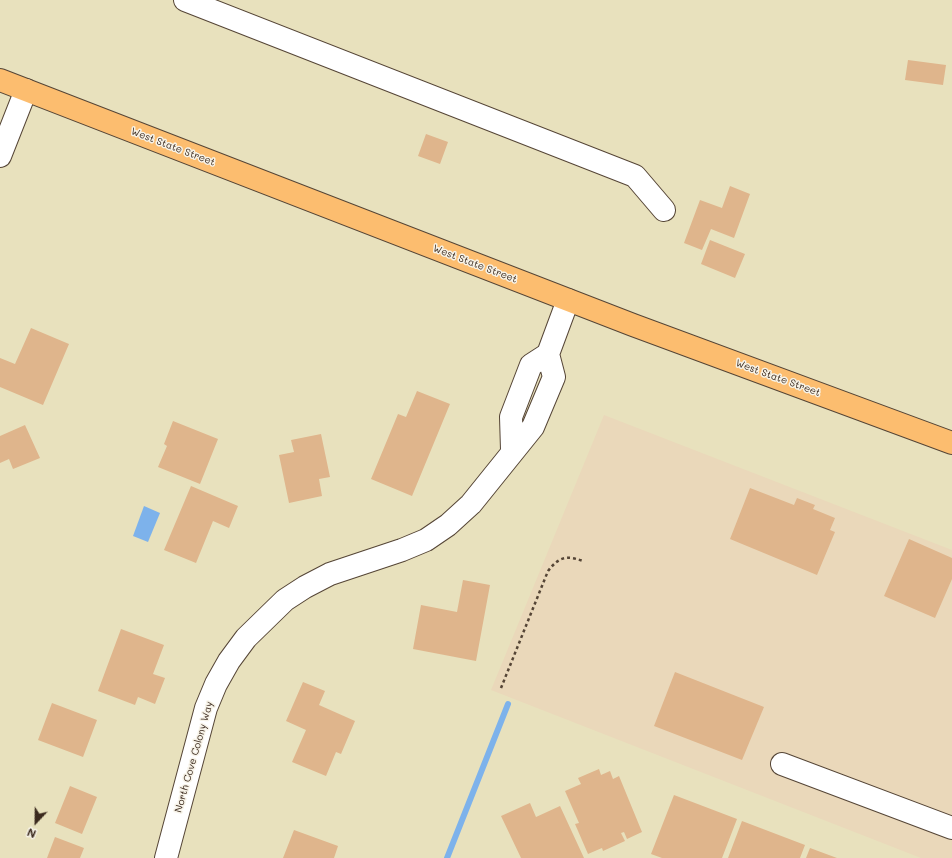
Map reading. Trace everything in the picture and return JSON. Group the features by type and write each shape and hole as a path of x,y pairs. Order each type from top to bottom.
{"main road":[{"name":"West State Street","path":"0,80 568,300 952,443"}],"street":[{"path":"185,0 635,176 664,210"},
{"path":"0,156 26,90"},
{"name":"North Cove Colony Way","path":"166,858 206,708 219,678 246,638 285,600 305,587 330,574 402,550 426,540 448,525 471,504 512,450 533,427 554,377 548,354 568,300"},
{"path":"782,764 952,828"}],"path":[{"path":"501,688 548,571 556,561 564,557 572,557 583,561"}],"shaded area":[{"path":"604,415 952,550 952,858 921,858 491,690"}],"water":[{"path":"144,506 160,513 148,542 133,536"}],"building":[{"path":"908,60 946,65 943,85 905,80"},
{"path":"426,134 448,142 440,164 418,156"},
{"path":"730,186 750,194 734,238 711,229 702,250 684,243 700,200 722,208"},
{"path":"710,240 745,254 735,278 701,264"},
{"path":"31,328 69,344 43,405 0,387 0,358 15,364"},
{"path":"417,391 450,404 412,496 371,479 398,414 406,417"},
{"path":"173,421 218,439 200,484 158,467 167,446 164,444"},
{"path":"25,425 40,458 13,469 9,459 0,463 0,436"},
{"path":"321,434 330,477 319,479 322,496 289,503 279,455 294,452 291,440"},
{"path":"191,486 238,506 229,528 213,521 196,563 164,550"},
{"path":"750,488 794,505 797,498 815,505 813,509 835,518 830,530 835,532 817,575 730,539"},
{"path":"909,539 952,558 952,579 935,618 884,596"},
{"path":"463,580 490,585 476,661 413,649 421,605 457,612"},
{"path":"121,629 164,645 153,674 165,678 155,704 138,697 135,705 98,691"},
{"path":"675,672 764,707 742,760 654,726"},
{"path":"303,682 325,691 319,705 355,721 341,754 336,752 326,776 292,762 306,730 286,721"},
{"path":"52,703 97,720 83,757 38,740"},
{"path":"599,769 601,775 610,771 613,779 619,776 642,832 627,839 624,832 621,833 625,841 603,851 602,848 588,854 575,824 579,823 565,791 581,784 578,778"},
{"path":"70,786 97,797 82,834 55,823"},
{"path":"674,795 737,819 722,858 662,858 651,854"},
{"path":"530,803 536,817 560,806 584,858 521,858 501,816"},
{"path":"742,821 805,845 800,858 728,858"},
{"path":"294,830 338,846 334,858 283,858"},
{"path":"55,837 84,848 80,858 47,858"},
{"path":"810,848 837,858 806,858"}],"waterway":[{"path":"447,858 508,704"}]}
